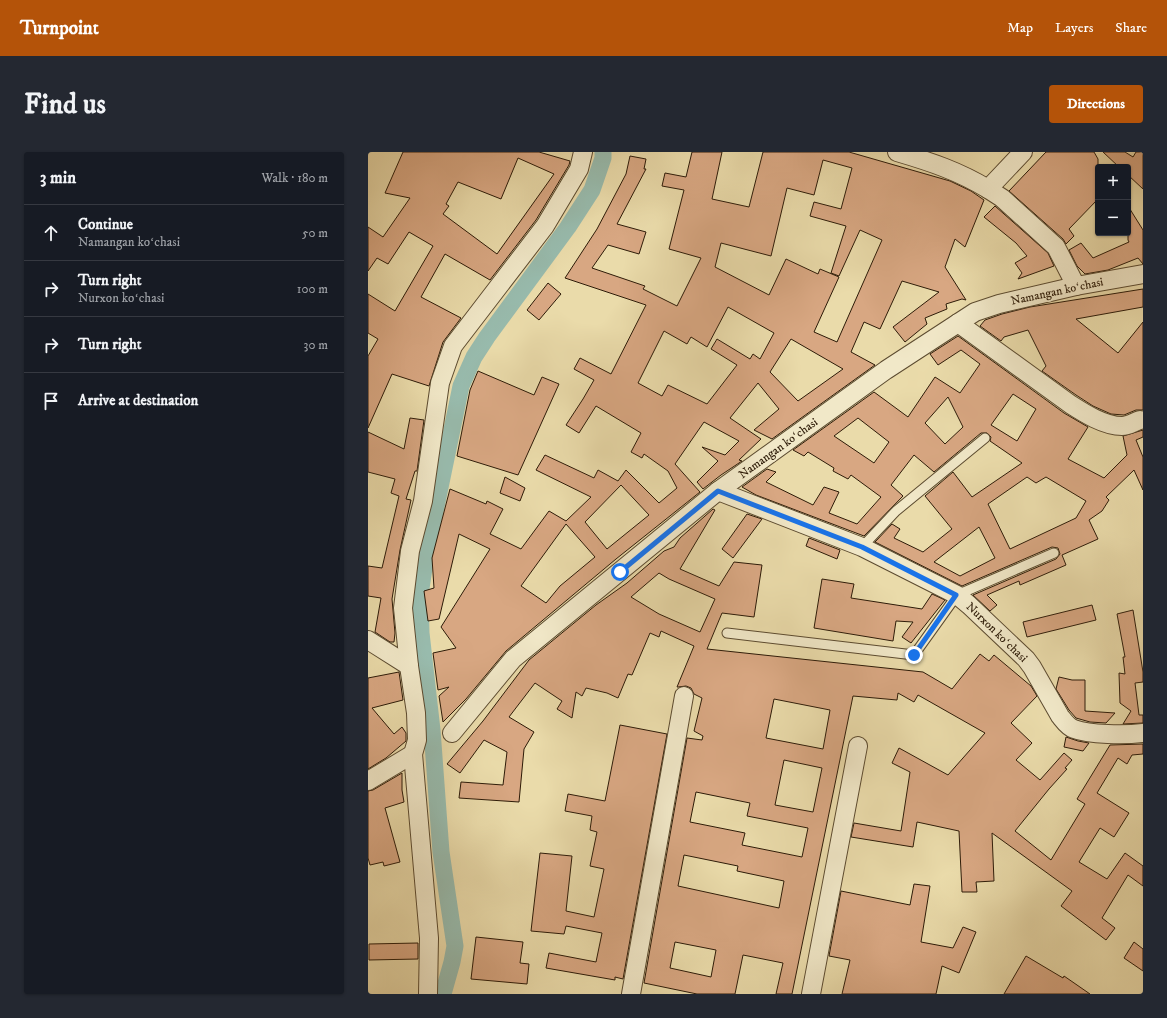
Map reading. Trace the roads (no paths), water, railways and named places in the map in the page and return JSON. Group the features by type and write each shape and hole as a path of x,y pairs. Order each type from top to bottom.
{"street":[{"path":"428,994 429,938 413,754 417,740 415,702 409,666 403,608 410,551 423,501 440,383 453,346 545,226 579,169 583,152"},
{"path":"897,152 936,163 967,176 1002,198 1056,247 1076,286"},
{"path":"988,189 1024,152"},
{"name":"Namangan koʻchasi","path":"452,733 513,659 718,491 886,370 975,312 999,304 1076,286 1143,274"},
{"path":"958,323 1086,415 1122,426 1140,420"},
{"name":"Nurxon koʻchasi","path":"718,491 862,547 956,595 969,605 1026,659 1032,666 1060,716 1066,724 1073,729 1127,735 1143,733"},
{"path":"368,640 409,666"},
{"path":"631,994 684,696"},
{"path":"811,994 858,746"},
{"path":"368,781 413,754"}],"lane":[{"path":"862,547 896,511 985,438"},
{"path":"727,633 914,655 956,595 1054,553"}],"waterway":[{"path":"443,994 455,946 441,852 432,730 421,633 420,595 426,555 461,386 474,357 487,337 568,227 592,190 603,158 603,152"}]}
